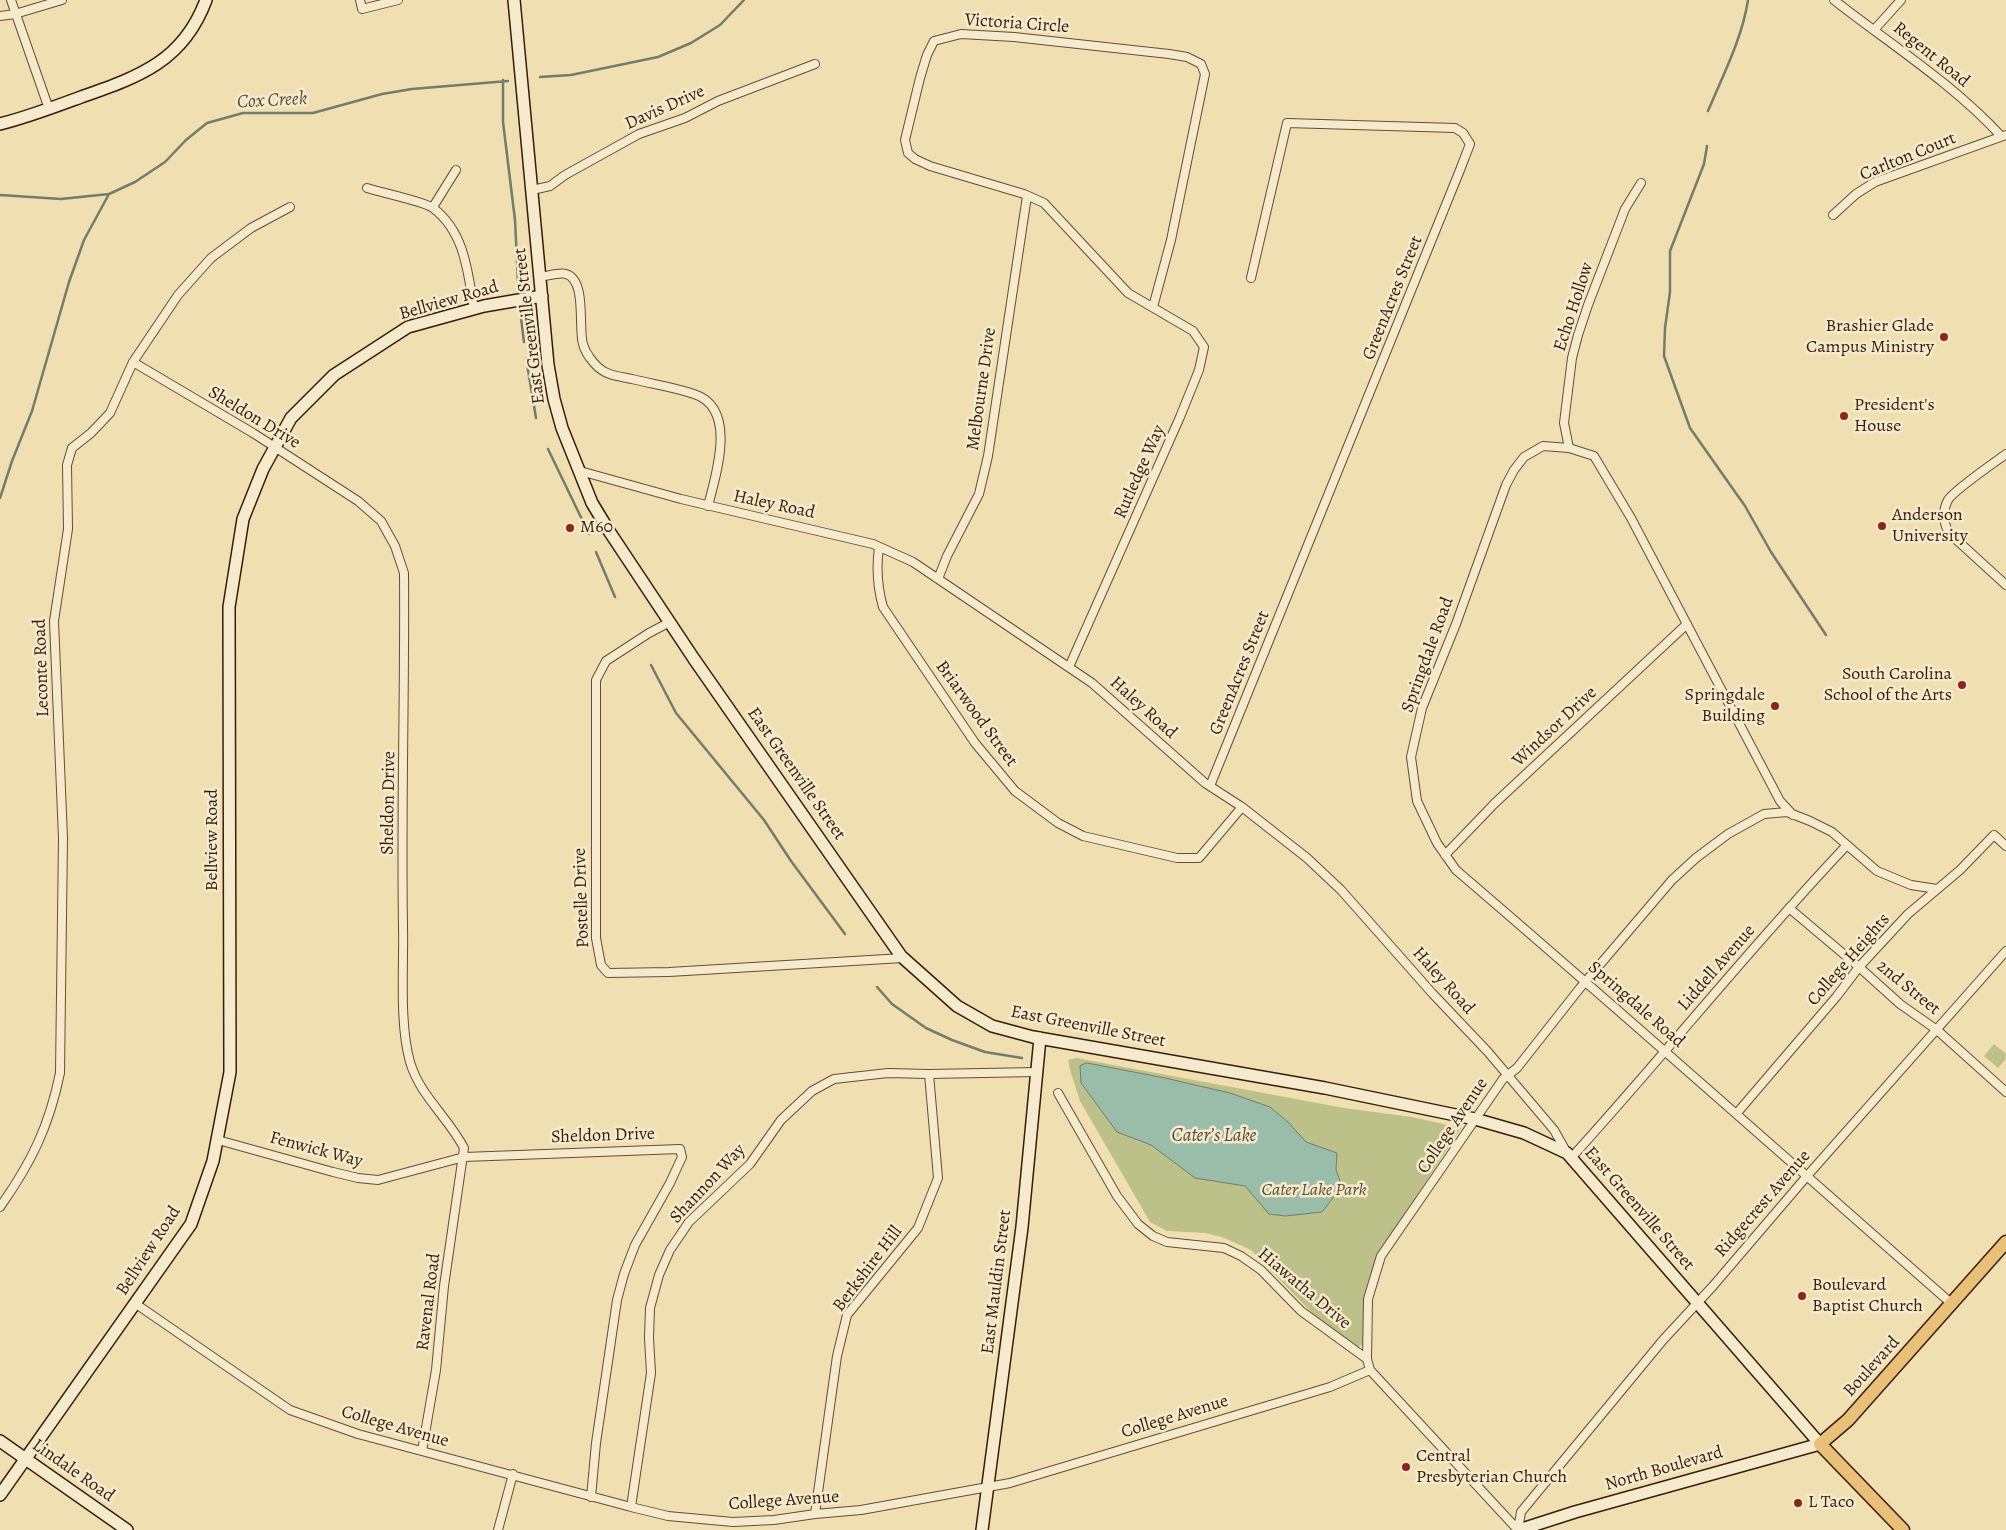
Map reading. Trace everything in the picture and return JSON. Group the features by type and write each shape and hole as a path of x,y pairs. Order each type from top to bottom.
{"main road":[{"name":"Boulevard","path":"1820,1444 1848,1420 2006,1242"},
{"name":"East Greenville Street","path":"1820,1444 1903,1530"}],"street":[{"path":"11,0 49,109"},
{"path":"0,16 15,14 62,0"},
{"path":"0,124 136,78 175,50 192,30 206,0"},
{"path":"360,0 362,9 398,0"},
{"name":"East Greenville Street","path":"514,0 548,365 554,399 562,428 592,503 670,622 903,958 957,1006 992,1026 1040,1038 1325,1088 1475,1119 1524,1133 1569,1156 1820,1444"},
{"name":"Regent Road","path":"1834,0 1955,93 2003,136"},
{"path":"1874,30 1901,0"},
{"name":"Victoria Circle","path":"961,34 1014,37 1169,54 1186,57 1201,64 1205,74 1171,240 1153,307 1128,293 1044,203 930,166 915,159 908,153 905,140 920,78 927,55 934,41 946,36 961,34"},
{"name":"Davis Drive","path":"532,190 550,186 581,166 640,134 685,118 718,101 815,64"},
{"name":"GreenAcres Street","path":"1210,786 1460,170 1470,144 1464,133 1455,128 1287,123 1251,278"},
{"name":"Carlton Court","path":"1833,215 1856,194 1875,182 2003,136"},
{"path":"432,207 456,170"},
{"name":"Echo Hollow","path":"1569,448 1564,423 1572,358 1578,335 1625,209 1641,183"},
{"path":"367,188 432,207 449,225 464,250 474,309"},
{"name":"Melbourne Drive","path":"938,579 947,556 964,527 979,494 988,456 1027,196"},
{"name":"Leconte Road","path":"0,1208 28,1164 43,1135 53,1105 60,1073 63,838 54,621 68,529 67,465 72,448 110,414 133,362 178,295 211,258 251,228 290,208"},
{"path":"540,277 566,273 573,278 579,289 582,343 589,356 603,373 696,394 710,404 718,416 722,430 716,473 708,506"},
{"name":"Bellview Road","path":"0,1495 191,1224 213,1161 230,1072 229,608 243,519 263,469 291,418 334,375 408,328 474,309 542,296"},
{"name":"Rutledge Way","path":"1069,667 1145,500 1199,370 1204,347 1193,331 1153,307"},
{"name":"Sheldon Drive","path":"133,362 275,447 358,501 381,521 395,546 404,572 402,902 405,1034 410,1062 420,1086 456,1133 464,1148 464,1157 676,1148"},
{"name":"Springdale Road","path":"1793,815 1780,801 1631,518 1594,456 1569,448 1543,446 1524,457 1506,485 1456,624 1422,708 1411,757 1417,801 1437,843 1456,870 1737,1113 1831,1199 1952,1304"},
{"path":"2006,454 1949,498 1944,510 1943,523 1949,532 2006,585"},
{"name":"Haley Road","path":"580,471 708,506 804,527 879,547 913,562 1069,667 1092,683 1210,786 1307,858 1341,890 1432,993 1488,1052 1554,1130 1569,1156"},
{"name":"Briarwood Street","path":"879,547 876,569 878,590 883,608 974,743 1015,791 1058,823 1083,836 1177,858 1199,858 1242,808"},
{"name":"Postelle Drive","path":"670,622 649,633 606,661 596,680 596,938 601,965 608,973 634,973 903,958"},
{"name":"Windsor Drive","path":"1445,855 1495,803 1687,624"},
{"name":"College Avenue","path":"136,1304 290,1410 358,1434 513,1474 631,1508 668,1516 733,1522 774,1520 860,1510 1010,1483 1330,1387 1370,1370 1367,1360 1368,1299 1381,1256 1503,1078 1517,1068 1672,880 1696,858 1734,830 1764,814 1787,812 1832,832 1877,871 1911,885 1937,889"},
{"name":"College Heights","path":"1737,1113 1837,996 1859,967 1908,914 1960,870 1994,835 2006,846"},
{"name":"Liddell Avenue","path":"1569,1156 1666,1051 1789,908 1847,845"},
{"name":"2nd Street","path":"1789,908 1900,1004 1938,1030 2006,1092"},
{"name":"Ridgecrest Avenue","path":"1518,1530 1521,1512 1663,1340 2006,951"},
{"name":"East Mauldin Street","path":"982,1530 1022,1227 1040,1038"},
{"name":"Shannon Way","path":"631,1508 651,1373 650,1308 659,1275 670,1250 689,1222 750,1164 782,1120 812,1091 834,1079 888,1073 1037,1072"},
{"name":"Berkshire Hill","path":"815,1514 837,1356 847,1316 918,1228 938,1178 929,1074"},
{"name":"Hiawatha Drive","path":"1058,1093 1117,1196 1138,1224 1153,1236 1167,1242 1224,1248 1241,1256 1261,1270 1302,1311 1367,1360"},
{"name":"Fenwick Way","path":"218,1140 333,1172 358,1178 378,1180 464,1157"},
{"name":"Shannon Way","path":"591,1497 596,1443 617,1300 635,1245 670,1183 682,1157 682,1151 676,1148"},
{"name":"Ravenal Road","path":"422,1450 436,1370 444,1286 464,1157"},
{"path":"1370,1370 1518,1530"},
{"name":"Lindale Road","path":"0,1441 127,1530"},
{"name":"North Boulevard","path":"1518,1530 1575,1512 1820,1444"},
{"path":"498,1530 513,1474"}],"green space":[{"path":"1994,1044 2006,1054 2005,1060 1998,1068 1984,1056"},
{"name":"Cater Lake Park","path":"1076,1058 1344,1108 1412,1117 1461,1128 1384,1245 1369,1279 1363,1310 1364,1344 1357,1347 1314,1315 1251,1250 1222,1237 1205,1233 1167,1231 1150,1222 1080,1101 1068,1060"}],"water":[{"name":"Cater’s Lake","path":"1087,1063 1230,1093 1270,1107 1288,1122 1306,1142 1337,1153 1336,1170 1340,1181 1340,1189 1322,1212 1285,1216 1269,1214 1245,1186 1195,1178 1151,1145 1117,1132 1081,1083 1080,1066"}],"waterway":[{"name":"Cox Creek","path":"540,77 571,75 658,57 691,43 720,25 744,0"},
{"path":"1708,111 1737,43 1748,0"},
{"path":"503,80 503,122 515,220 518,282"},
{"name":"Cox Creek","path":"0,195 61,199 109,194 135,182 165,162 186,140 207,123 243,113 313,113 382,94 412,89 508,81"},
{"path":"1707,146 1704,164 1670,251 1670,292 1665,328 1664,356 1690,428 1745,506 1771,552 1826,635"},
{"path":"0,498 12,461 32,411 69,282 84,240 109,194"},
{"path":"521,318 524,342"},
{"path":"526,358 536,418"},
{"path":"548,449 589,534"},
{"path":"596,552 615,597"},
{"path":"651,665 676,713 764,820 791,861 845,934"},
{"path":"877,987 892,1004 926,1028 985,1052 1022,1058"}],"place":[{"name":"Brashier Glade Campus Ministry","path":"1944,337"},
{"name":"President's House","path":"1844,416"},
{"name":"Anderson University","path":"1882,526"},
{"name":"M60","path":"570,528"},
{"name":"South Carolina School of the Arts","path":"1962,685"},
{"name":"Springdale Building","path":"1775,706"},
{"name":"Boulevard Baptist Church","path":"1802,1296"},
{"name":"Central Presbyterian Church","path":"1406,1467"},
{"name":"L Taco","path":"1798,1503"}]}
